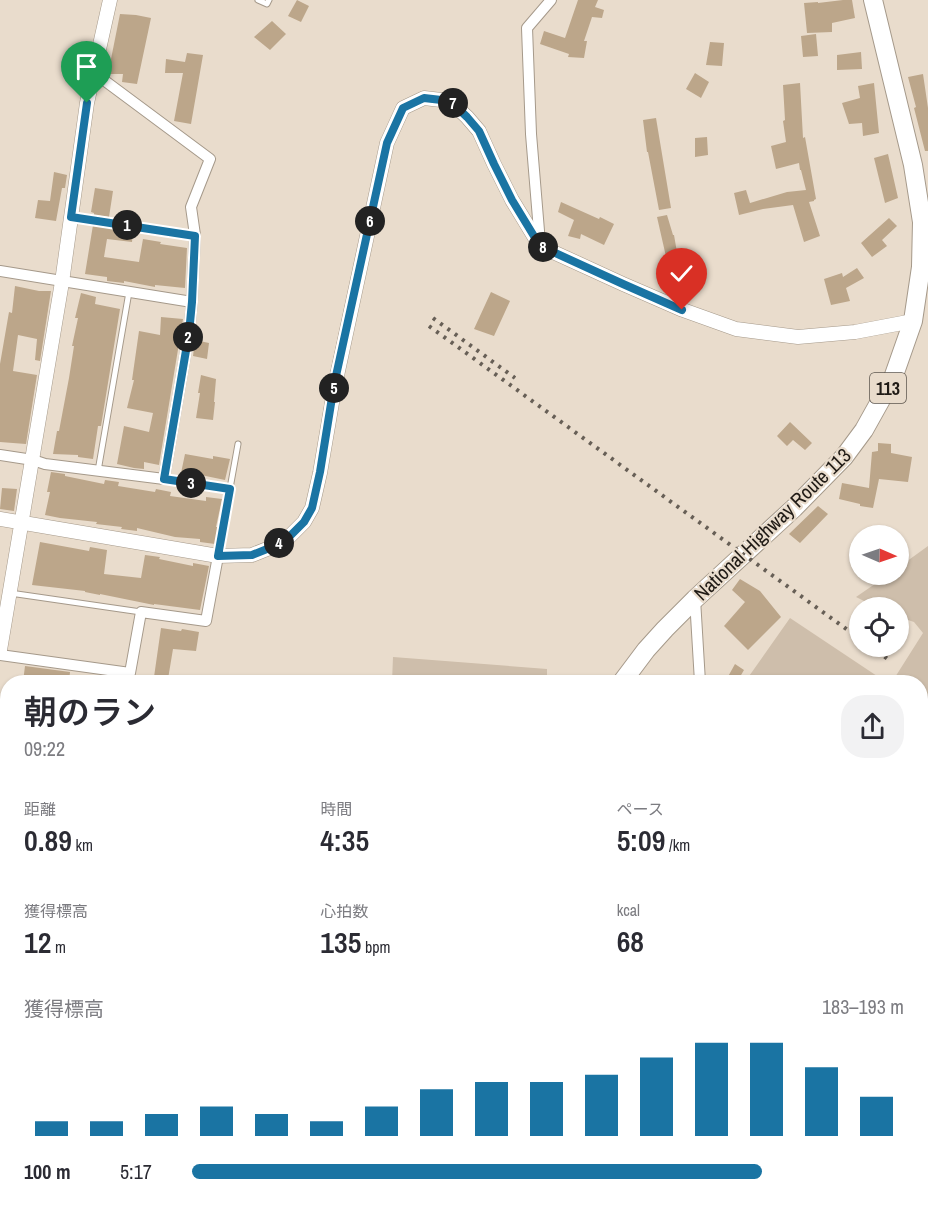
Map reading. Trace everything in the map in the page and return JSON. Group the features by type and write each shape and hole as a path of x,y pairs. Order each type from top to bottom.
{"highway":[{"name":"National Highway Route 113","path":"627,675 646,650 695,599 794,508 844,458 864,430 893,378 913,321 925,220 873,0"}],"street":[{"path":"0,650 5,592 22,523 33,460 62,282 87,103 110,0"},
{"path":"540,246 531,135 527,28 551,0"},
{"path":"0,455 45,464 164,479 189,333 195,236 191,207 210,159 93,72"},
{"path":"0,519 218,556 252,555 289,537 304,522 312,508 334,385 387,143 403,108 424,98 450,101 479,131 512,200 540,246 623,284 682,310 736,329 798,337 855,333 913,321"},
{"path":"0,270 192,302"},
{"path":"0,655 130,673 141,612 206,621 218,556"},
{"path":"695,599 700,675"}],"lane":[{"path":"258,0 267,4 269,0"},
{"path":"71,217 195,236"},
{"path":"98,471 129,292"},
{"path":"218,556 238,444"},
{"path":"164,479 230,489"},
{"path":"5,592 141,612"}],"shaded area":[{"path":"928,546 928,675 896,675 923,633 914,622 909,620 909,597 856,597 873,585 909,585 909,560"},
{"path":"790,618 876,675 750,675"},
{"path":"393,657 547,669 547,675 392,675"}],"building":[{"path":"297,0 309,6 301,22 288,16"},
{"path":"578,0 598,0 595,7 604,10 602,18 592,17 584,41 587,41 584,58 568,57 569,54 540,44 544,31 565,38"},
{"path":"852,0 855,18 832,23 832,32 807,33 804,3"},
{"path":"120,14 151,18 137,84 122,82 123,74 108,74"},
{"path":"272,21 286,34 270,50 254,37"},
{"path":"816,34 818,56 803,57 801,36"},
{"path":"710,42 724,43 722,66 706,65"},
{"path":"861,52 862,69 837,70 837,55"},
{"path":"187,53 203,55 191,124 174,121 183,73 165,73 166,59 185,62"},
{"path":"695,73 709,82 701,98 686,89"},
{"path":"923,74 928,108 928,151 925,151 908,77"},
{"path":"800,83 803,138 805,137 816,199 809,202 820,236 804,242 793,205 739,215 734,193 746,190 750,203 787,192 806,190 799,163 776,169 771,146 786,142 783,121 785,120 783,85"},
{"path":"874,83 879,133 863,136 862,123 849,124 842,103 860,98 858,86"},
{"path":"656,118 671,208 659,210 643,120"},
{"path":"707,137 708,155 695,157 695,138"},
{"path":"888,154 898,198 885,203 874,158"},
{"path":"54,172 67,175 65,188 62,188 56,221 35,218 38,200 50,201"},
{"path":"95,188 113,191 109,217 94,215 91,212"},
{"path":"561,202 614,224 604,245 581,234 580,239 568,236 574,220 558,212"},
{"path":"667,215 674,235 678,258 667,261 657,217"},
{"path":"889,218 897,226 882,240 887,246 872,257 861,243"},
{"path":"93,225 133,232 132,242 107,239 104,257 139,262 143,239 187,248 185,288 107,281 107,277 85,274"},
{"path":"701,258 706,277 695,280 691,262"},
{"path":"857,268 864,278 846,288 850,301 831,305 824,279 842,273 843,277"},
{"path":"15,286 51,291 40,361 35,360 37,339 18,335 13,371 37,375 26,444 0,442 0,364 9,312 12,313"},
{"path":"491,292 510,301 494,336 474,329"},
{"path":"81,293 96,297 95,304 120,309 101,426 98,426 93,459 78,457 78,455 53,454 69,378 78,318 75,318"},
{"path":"161,317 183,319 159,465 144,462 144,469 117,464 124,426 149,432 153,413 127,408 134,380 132,380 139,331 160,335"},
{"path":"195,340 209,343 207,359 193,356"},
{"path":"201,375 216,379 213,420 196,418"},
{"path":"790,422 812,443 805,450 793,440 787,446 777,436"},
{"path":"878,443 891,444 891,453 912,457 908,482 879,479 873,508 839,499 842,483 869,488 872,452 878,451"},
{"path":"185,454 213,459 213,456 230,459 225,480 181,473"},
{"path":"51,472 104,484 105,480 119,482 118,486 171,492 170,496 206,501 206,497 222,499 215,544 200,542 200,539 175,537 137,528 137,531 121,529 122,527 96,524 97,522 45,515"},
{"path":"2,488 17,489 14,511 0,509"},
{"path":"818,506 828,514 800,543 789,534"},
{"path":"40,542 89,551 90,547 107,550 104,574 141,578 145,555 193,566 193,563 209,566 200,610 154,605 85,591 32,585"},
{"path":"740,579 760,591 781,617 748,650 724,626 745,602 732,590"},
{"path":"161,628 199,632 196,651 173,649 169,675 154,675"},
{"path":"735,664 744,670 741,675 729,675"},
{"path":"25,666 70,672 70,675 24,675"}],"railway":[{"path":"433,318 515,378"},
{"path":"429,326 849,631"},
{"path":"885,657 889,660"}],"route":[{"path":"87,103 71,217 195,236 189,333 164,479 230,489 218,556 252,555 272,547 289,537 304,522 312,508 334,385 387,143 403,108 424,98 450,101 479,131 512,200 540,246 682,310"}]}
